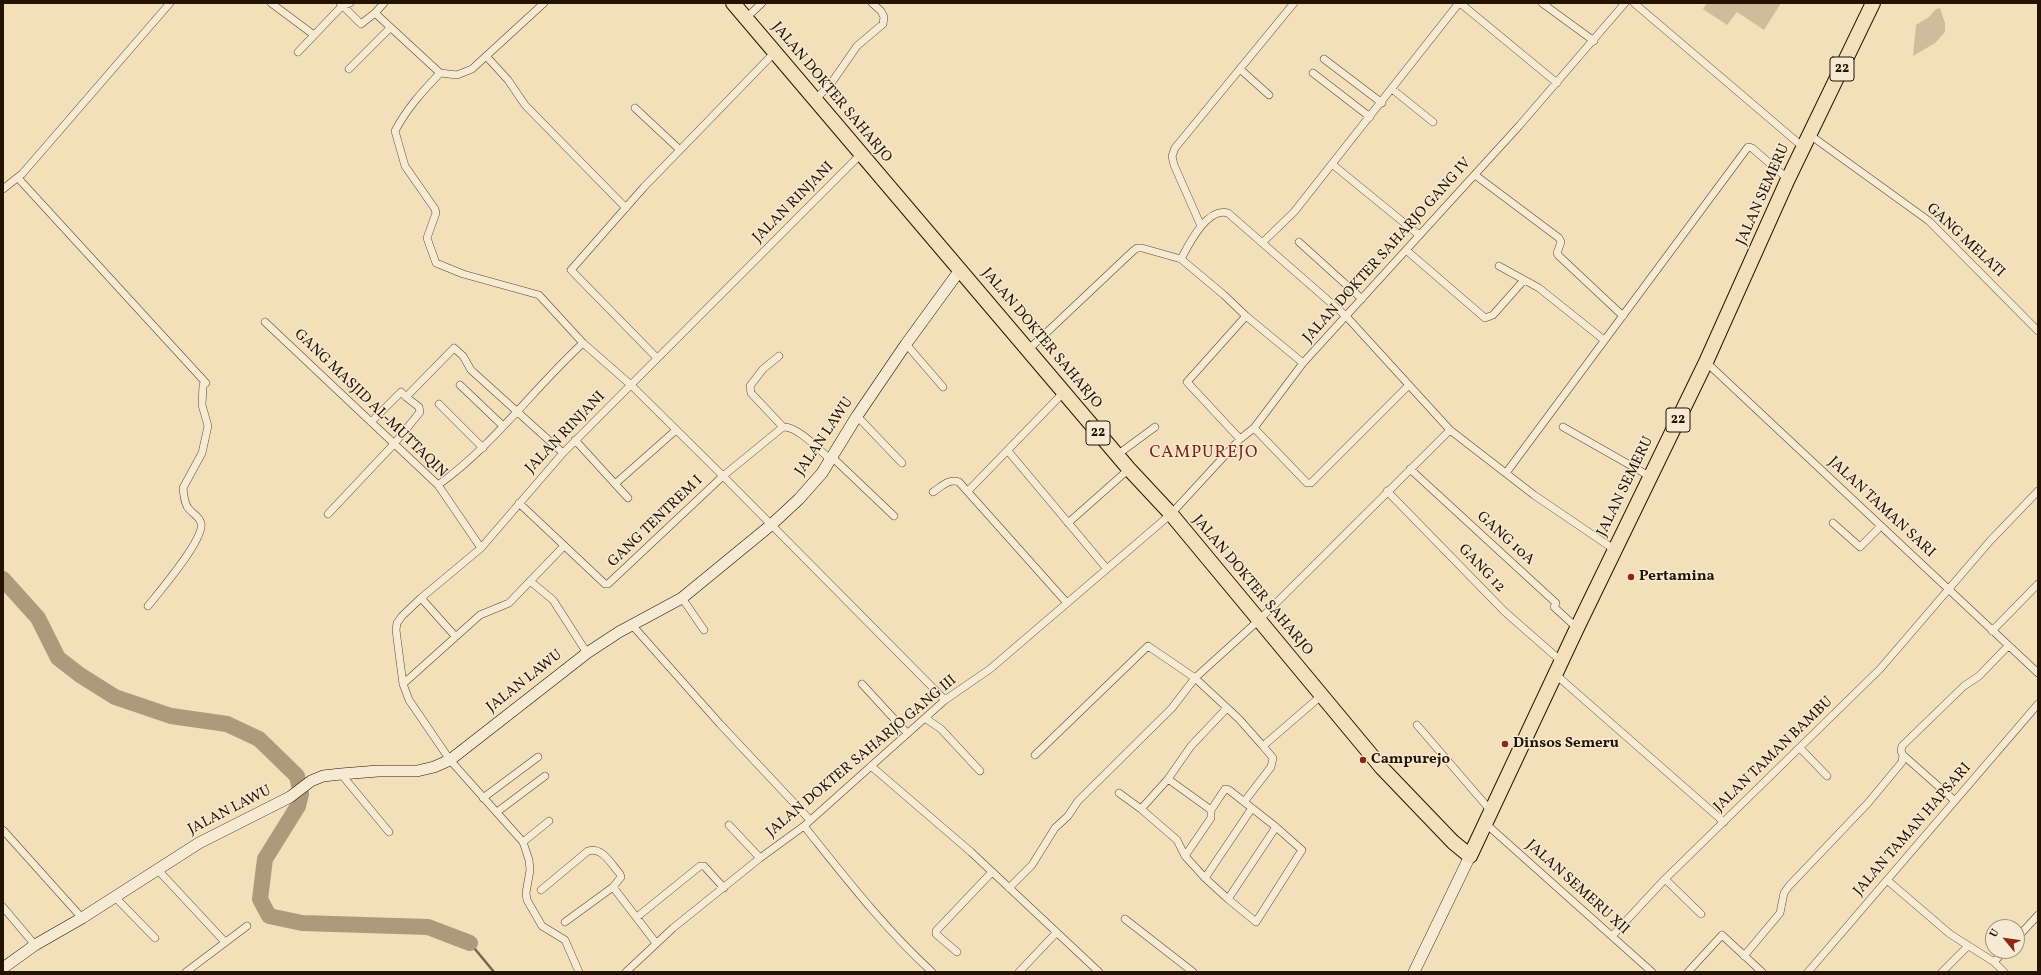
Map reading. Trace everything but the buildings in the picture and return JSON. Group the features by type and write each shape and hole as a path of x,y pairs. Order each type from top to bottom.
{"highway":[{"name":"JALAN DOKTER SAHARJO","path":"733,3 1117,455 1171,514 1382,768 1453,842 1470,856"},
{"name":"JALAN SEMERU","path":"1470,856 1614,550 1706,362 1788,179 1873,3"}],"street":[{"path":"3,189 18,178 170,3"},
{"path":"271,3 314,35"},
{"path":"298,52 341,5 350,3"},
{"path":"341,5 362,24 384,3"},
{"path":"375,13 440,73 457,75 472,69 487,57 544,3"},
{"path":"746,18 762,3"},
{"path":"815,100 832,82 857,46 883,24 884,17 881,11 872,3"},
{"path":"1201,226 1174,165 1172,156 1175,148 1294,3"},
{"path":"1262,243 1294,212 1382,103 1459,3 1557,83"},
{"path":"1542,3 1594,41"},
{"name":"JALAN DOKTER SAHARJO GANG IV","path":"1171,514 1240,438 1254,428 1303,363 1475,175 1594,41 1624,3"},
{"name":"GANG MELATI","path":"1634,3 1806,141 1929,221 2038,331"},
{"path":"349,69 390,28"},
{"path":"657,358 571,270 680,150 775,52"},
{"path":"487,57 508,80 525,105 626,208"},
{"path":"1324,60 1382,103"},
{"path":"1240,69 1269,95"},
{"path":"440,73 413,101 404,114 396,131 405,166 435,209 436,214 427,238 436,263 463,274 539,295 583,343 631,385 945,700"},
{"path":"1313,73 1370,117"},
{"path":"1392,89 1433,122"},
{"path":"635,108 680,150"},
{"path":"1506,473 1748,147 1752,148 1788,179"},
{"name":"JALAN RINJANI","path":"523,842 450,760 409,700 403,684 396,630 397,623 402,616 421,598 481,548 563,453 861,154"},
{"path":"1332,164 1419,235"},
{"path":"1475,175 1559,238 1561,242 1557,253 1558,256 1622,316"},
{"path":"18,178 206,382 203,385 202,405 208,426 202,453 183,488 188,508 197,516 201,524 199,536 179,568 148,606"},
{"path":"1181,259 1191,239 1201,226 1208,219 1221,212 1228,212 1346,316 1408,386 1450,430 1534,495 1614,550"},
{"path":"1299,242 1362,299"},
{"path":"1028,350 1137,248 1181,259 1224,295 1246,316 1303,363"},
{"path":"1406,250 1485,318 1493,315 1524,280"},
{"path":"1499,266 1539,288 1604,340"},
{"name":"JALAN LAWU","path":"3,968 35,945 82,918 157,868 216,832 290,797 311,780 323,776 341,774 378,771 417,771 434,767 450,760 587,653 632,625 682,598 771,525 799,499 832,459 857,416 906,344 960,270"},
{"path":"1240,438 1187,382 1246,316"},
{"name":"GANG MASJID AL-MUTTAQIN","path":"265,322 438,485 481,548"},
{"path":"438,485 463,467 483,448 502,426 583,343"},
{"path":"906,344 943,387"},
{"path":"406,396 454,348 463,356 471,370 563,453"},
{"path":"779,356 763,369 750,386 751,393 783,427 789,426 798,431 832,459 894,516"},
{"name":"JALAN TAMAN SARI","path":"1706,362 2008,646 2038,672"},
{"path":"460,385 502,426"},
{"path":"1254,428 1307,483 1311,483 1408,386"},
{"path":"328,514 394,444 420,412 419,407 401,392 371,422"},
{"path":"968,491 1008,452 1064,392"},
{"path":"439,404 483,448"},
{"path":"857,416 902,464"},
{"name":"GANG TENTREM I","path":"519,503 605,584 610,584 723,476 783,427"},
{"path":"1117,455 1155,427"},
{"path":"1563,427 1651,477"},
{"path":"615,484 676,430"},
{"path":"1009,888 1032,865 1055,828 1068,816 1078,801 1172,708 1195,678 1259,620 1450,430"},
{"path":"576,440 628,498"},
{"path":"1008,452 1107,569"},
{"path":"1068,523 1129,469"},
{"name":"GANG 10A","path":"1410,469 1556,603 1554,607 1577,628"},
{"path":"933,492 954,480 959,482 1067,603"},
{"name":"GANG 12","path":"1387,491 1505,612 1561,661"},
{"name":"JALAN TAMAN BAMBU","path":"1612,936 1665,879 1880,669 1948,589 2038,493"},
{"name":"JALAN DOKTER SAHARJO GANG III","path":"626,972 656,943 760,858 804,826 945,700 990,670 1171,514"},
{"path":"1833,522 1860,547 1881,526"},
{"path":"403,684 480,615 508,604 564,546"},
{"path":"530,581 553,600 587,653"},
{"path":"1992,631 2038,584"},
{"path":"421,598 455,636"},
{"path":"682,598 704,630"},
{"path":"632,625 720,724 810,820"},
{"path":"1744,956 1780,913 1783,905 1784,893 1789,886 1868,803 1902,762 1902,746 1964,686 1979,676 2008,646"},
{"path":"1035,755 1130,665 1145,648 1151,647 1195,678 1227,708 1273,758 1271,767 1244,802"},
{"path":"1555,674 1724,822"},
{"path":"862,684 907,733"},
{"path":"1263,746 1322,695"},
{"name":"JALAN TAMAN HAPSARI","path":"1808,972 2038,704"},
{"path":"1141,809 1168,779 1191,746 1227,708"},
{"path":"925,718 941,729 980,771"},
{"name":"JALAN SEMERU XII","path":"1416,725 1488,817 1612,936 1652,972"},
{"path":"1800,748 1827,776"},
{"path":"1903,755 1955,801"},
{"path":"483,798 538,757"},
{"path":"870,766 992,872 1099,972"},
{"path":"341,774 389,832"},
{"path":"497,812 545,776"},
{"path":"1168,779 1211,810"},
{"path":"1119,793 1141,809 1177,840 1185,856 1205,878 1256,922 1302,850 1276,827 1229,790 1225,790 1211,810 1211,818 1185,856"},
{"path":"1205,878 1252,808"},
{"path":"549,821 523,842 529,860 530,870 526,893 527,900 542,926 565,940 580,972"},
{"path":"728,826 760,858"},
{"path":"804,826 879,918 909,951 932,972"},
{"path":"1228,899 1276,827"},
{"path":"3,830 82,918"},
{"path":"541,890 588,851 594,849 600,850 620,874 621,877 613,887 565,922"},
{"path":"1414,972 1470,856"},
{"path":"636,917 700,866 704,866 724,888"},
{"path":"157,868 225,942"},
{"path":"957,952 936,934 936,931 992,872"},
{"path":"1665,879 1701,914"},
{"path":"1887,880 1950,934 1994,962 2004,972"},
{"path":"613,887 656,943"},
{"path":"115,897 155,938"},
{"path":"3,907 35,945"},
{"path":"2025,929 2038,915"},
{"path":"1125,919 1193,972"},
{"path":"186,972 247,926"},
{"path":"1020,972 1056,933"},
{"path":"1688,972 1722,935 1762,972"},
{"path":"1942,972 1968,946"},
{"path":"1994,962 1997,959"}],"shaded area":[{"path":"1707,3 1781,3 1764,30 1737,12 1727,25 1703,9"},
{"path":"1940,8 1945,23 1945,32 1935,43 1913,56 1916,25 1929,17 1936,9"}],"waterway":[{"path":"3,579 38,618 58,658 80,675 115,697 171,716 227,724 259,739 297,776 301,794 298,806 265,859 260,899 269,916 302,923 428,927 470,943"},
{"path":"470,943 494,972"}],"place":[{"name":"Pertamina","path":"1631,577"},
{"name":"Dinsos Semeru","path":"1505,744"},
{"name":"Campurejo","path":"1363,760"}],"district":[{"name":"CAMPUREJO","path":"1204,454"}]}
